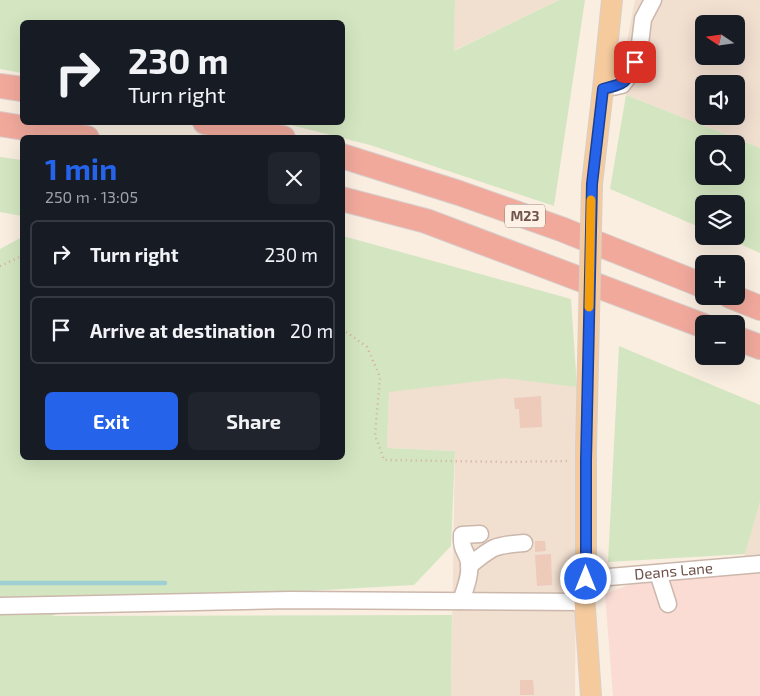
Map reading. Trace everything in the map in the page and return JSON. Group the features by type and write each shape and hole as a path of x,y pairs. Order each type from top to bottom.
{"highway":[{"path":"0,86 20,89"},
{"path":"0,124 68,135"},
{"path":"220,125 268,135"},
{"name":"M23","path":"345,157 459,193 552,226 695,282"},
{"name":"M23","path":"345,200 426,221 695,323"},
{"path":"745,302 760,308"},
{"path":"745,341 760,347"}],"main road":[{"path":"591,696 584,594 586,579 586,455 592,184 612,0"}],"street":[{"path":"603,89 622,85 631,73 639,52 643,19 653,0"},
{"path":"461,601 468,579 469,562 461,546 462,535 480,534"},
{"path":"468,566 486,552 501,544 524,543"},
{"name":"Deans Lane","path":"586,579 760,564"},
{"path":"658,573 668,604"},
{"path":"0,606 290,600 584,602"}],"path":[{"path":"0,266 20,257"},
{"path":"345,331 367,347 380,377 375,435 384,460 507,462 586,455"}],"shaded area":[{"path":"455,0 559,0 453,51"},
{"path":"635,0 760,0 760,148 745,142 745,135 727,135 702,125 745,125 745,75 695,75 695,122 626,95 620,78"},
{"path":"482,358 577,387 575,696 451,696 455,451 387,448 389,392"},
{"path":"760,502 760,571 739,573 745,554"},
{"path":"760,571 760,696 613,696 605,594 638,581"}],"green space":[{"path":"0,0 455,0 454,51 559,0 585,0 554,206 370,145 345,139 345,135 330,135 291,125 345,125 345,20 20,20 20,73 0,69"},
{"path":"626,95 695,122 695,125 702,125 727,135 695,135 695,185 745,185 745,142 760,148 760,253 742,245 745,245 745,195 695,195 695,225 610,189"},
{"path":"0,157 20,160 20,216 0,212"},
{"path":"345,237 571,299 577,387 505,378 389,392 387,448 455,451 451,546 414,585 93,603 51,616 452,615 451,696 0,696 0,249 20,238 20,460 345,460"},
{"path":"619,346 760,405 760,502 745,554 608,562"}],"building":[{"path":"541,396 542,427 520,428 519,409 515,409 514,398"},
{"path":"535,541 545,541 546,551 535,552"},
{"path":"551,554 552,585 537,586 535,555"},
{"path":"520,680 533,680 534,695 520,695"}],"waterway":[{"path":"0,583 165,583"}],"slow traffic":[{"path":"589,307 591,200"}],"route":[{"path":"586,579 586,460 592,184 603,89 622,85 631,73 635,62"}]}
